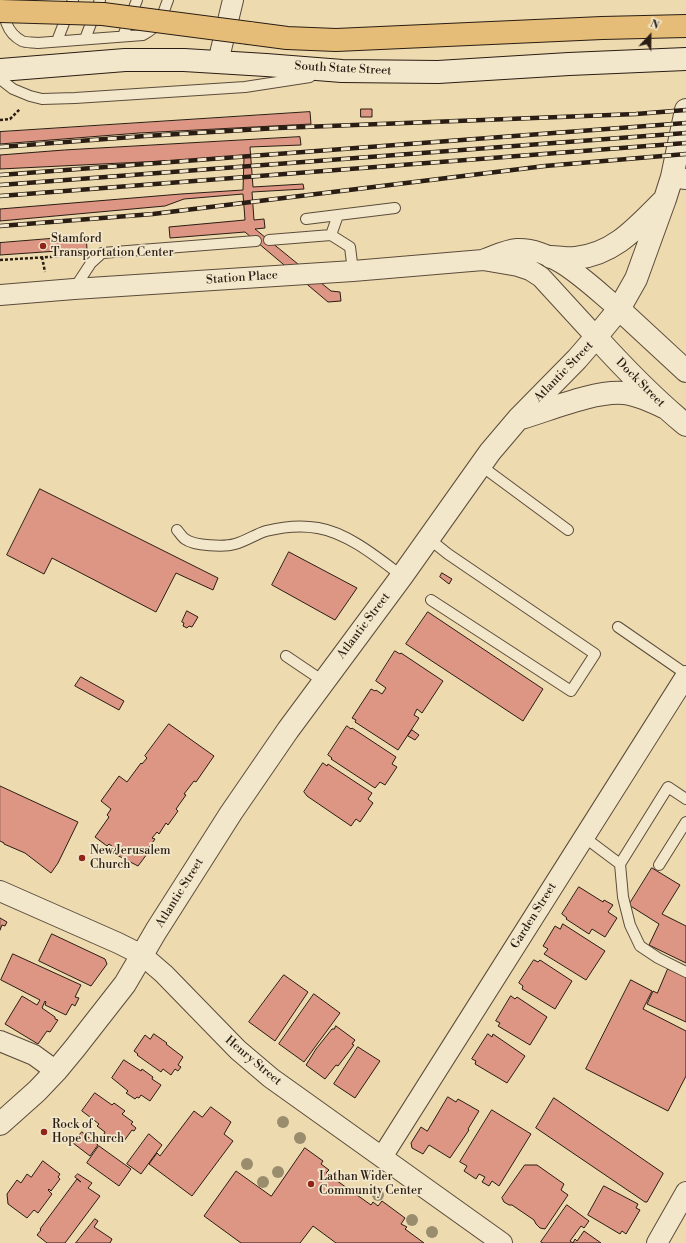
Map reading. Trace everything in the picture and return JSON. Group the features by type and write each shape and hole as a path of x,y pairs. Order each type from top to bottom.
{"highway":[{"path":"0,11 103,14 287,38 336,40 686,26"}],"street":[{"path":"218,62 233,0"},
{"name":"South State Street","path":"0,70 125,60 184,60 342,71 438,72 686,59"},
{"name":"Atlantic Street","path":"0,1124 37,1091 56,1071 76,1048 125,984 230,813 323,681 402,576 480,465 518,419 567,370 619,309 636,279 666,199 679,178 686,110"},
{"path":"552,257 576,258 598,254 608,250 627,236 666,199"},
{"name":"Station Place","path":"484,260 501,252 518,249 534,251 552,257 572,270 619,309"},
{"name":"Station Place","path":"0,295 353,271 484,260 518,266 530,270 540,277 596,337"},
{"path":"619,309 686,371"},
{"name":"Dock Street","path":"596,337 630,374 664,407 686,425"},
{"path":"518,419 573,402 610,394 623,393 638,396 664,407"},
{"name":"Garden Street","path":"382,1157 686,675"},
{"name":"Henry Street","path":"0,891 142,955 164,974 238,1050 272,1078 502,1243"},
{"path":"0,1041 34,1055 56,1071"},
{"path":"657,1243 686,1192"}],"lane":[{"path":"7,0 4,17 8,27 14,35 23,42 38,43 144,35 153,30 159,24 168,0"},
{"path":"57,41 73,0"},
{"path":"85,39 100,0"},
{"path":"123,36 137,0"},
{"path":"0,79 13,89 42,99 245,87 342,71"},
{"path":"306,219 395,208"},
{"path":"331,235 338,215"},
{"path":"269,240 331,235 350,247 353,271"},
{"path":"74,289 91,263 102,253 256,241"},
{"path":"480,465 568,530"},
{"path":"177,530 185,539 206,546 235,544 281,528 304,526 328,530 345,538 402,576"},
{"path":"428,538 448,554 596,654 571,691 431,600"},
{"path":"618,627 686,675"},
{"path":"286,656 323,681"},
{"path":"686,799 668,788 620,864 623,897 628,918 630,926 640,946 658,958 686,972"},
{"path":"659,865 686,822"},
{"path":"584,837 620,864"}],"path":[{"path":"0,120 10,119 20,109"},
{"path":"0,260 84,254"},
{"path":"42,257 46,277"}],"building":[{"path":"361,109 372,109 372,117 361,117"},
{"path":"310,112 311,124 139,133 0,144 0,132"},
{"path":"300,137 301,145 250,147 253,187 303,184 304,189 252,192 254,220 264,219 265,228 255,229 331,291 340,292 341,301 328,302 245,232 170,238 169,227 245,220 243,194 184,199 165,206 0,221 0,209 243,190 244,157 0,169 0,155"},
{"name":"Stamford Transportation Center","path":"86,236 87,249 0,255 0,243"},
{"path":"40,489 218,578 213,590 176,573 156,612 52,558 44,574 7,555"},
{"path":"289,552 357,588 335,620 272,585"},
{"path":"442,573 452,579 449,584 440,577"},
{"path":"187,611 198,617 192,627 189,626 187,628 183,626 184,623 182,622"},
{"path":"428,612 543,689 523,721 406,644"},
{"path":"395,651 400,654 401,653 443,681 422,713 417,709 414,715 419,718 398,750 355,722 356,720 352,718 371,689 382,694 386,688 376,681"},
{"path":"81,677 124,701 119,710 75,686"},
{"path":"169,724 214,756 196,782 194,781 184,794 186,795 176,809 178,811 168,825 166,823 159,834 157,832 152,838 155,839 148,849 150,850 138,866 113,853 116,849 109,844 107,846 95,837 109,817 107,815 111,809 101,801 119,776 127,782 141,763 142,764 147,758 145,756"},
{"path":"347,726 396,757 392,764 397,767 385,785 380,782 375,788 331,759 332,758 328,755"},
{"path":"412,730 419,735 415,740 408,736"},
{"path":"323,763 327,766 328,764 372,793 368,799 373,803 360,822 356,819 351,826 307,796 304,792"},
{"path":"0,786 78,822 58,863 51,873 25,853 0,841"},
{"path":"652,868 680,885 662,914 686,926 686,963 649,945 659,924 629,905"},
{"path":"579,887 603,902 604,900 613,905 608,912 617,918 605,937 592,929 589,934 566,919 567,918 562,914"},
{"path":"0,918 7,922 5,926 2,925 0,930"},
{"path":"563,924 605,951 586,980 544,954 548,949 543,946 555,926 560,929"},
{"path":"52,934 105,959 107,964 91,986 39,961"},
{"path":"13,954 81,985 75,997 79,998 75,1006 72,1004 66,1015 45,1005 45,1001 42,1008 58,1020 50,1032 47,1031 38,1044 5,1024 22,996 37,1005 40,1000 1,980"},
{"path":"534,960 538,962 540,960 572,981 555,1009 522,989 523,986 519,983"},
{"path":"668,969 686,977 686,1022 647,1004 653,991 657,993"},
{"path":"284,975 308,992 275,1041 249,1022"},
{"path":"631,980 652,991 643,1009 686,1031 686,1076 668,1111 586,1069"},
{"path":"314,994 340,1013 304,1062 279,1044"},
{"path":"511,996 515,999 517,997 547,1017 530,1045 498,1026 500,1023 496,1021"},
{"path":"336,1026 355,1040 352,1044 354,1045 338,1066 336,1065 325,1079 306,1065 316,1049"},
{"path":"154,1034 183,1057 178,1065 181,1067 178,1071 175,1069 171,1075 163,1069 161,1072 137,1055 138,1054 134,1051 145,1035 150,1039"},
{"path":"488,1034 492,1037 493,1034 525,1056 507,1083 475,1064 476,1061 472,1059"},
{"path":"358,1047 380,1061 355,1098 334,1084"},
{"path":"124,1060 141,1071 142,1069 153,1077 152,1079 161,1085 150,1101 141,1095 139,1098 137,1097 135,1099 126,1093 128,1091 112,1078"},
{"path":"95,1093 112,1105 114,1103 125,1111 122,1114 133,1122 131,1124 136,1128 134,1131 132,1130 124,1141 116,1135 112,1140 97,1126 99,1124 82,1111"},
{"path":"448,1097 456,1102 458,1099 479,1111 468,1129 469,1130 450,1158 429,1145 423,1154 412,1148 411,1143 421,1127 427,1131"},
{"path":"554,1098 663,1173 647,1202 536,1128"},
{"path":"211,1107 231,1122 224,1134 233,1141 192,1196 149,1164 157,1153 160,1156 194,1111 202,1117"},
{"path":"492,1110 531,1134 499,1186 492,1181 489,1186 482,1182 485,1177 479,1174 476,1179 464,1171 467,1166 460,1162"},
{"path":"82,1132 98,1145 90,1156 73,1143"},
{"path":"149,1134 162,1145 141,1174 127,1164"},
{"path":"99,1146 131,1169 119,1186 87,1163"},
{"name":"Lathan Wider Community Center","path":"305,1148 323,1161 321,1164 329,1170 326,1173 371,1205 373,1202 378,1206 382,1201 405,1218 401,1224 407,1227 405,1229 424,1243 336,1243 313,1226 300,1243 241,1243 204,1216 236,1171 271,1196"},
{"path":"43,1161 60,1174 58,1177 60,1179 51,1191 49,1189 48,1190 52,1194 38,1213 34,1210 27,1218 8,1204 7,1194 17,1180 21,1183 27,1174 31,1177"},
{"path":"525,1165 537,1165 564,1184 561,1190 568,1195 545,1229 540,1228 534,1220 512,1205 504,1202 502,1198"},
{"path":"78,1174 92,1183 88,1188 100,1196 65,1243 47,1243 37,1235 77,1179 81,1182 75,1177"},
{"path":"604,1186 638,1204 636,1208 640,1210 626,1234 622,1231 620,1234 588,1215"},
{"path":"567,1205 589,1221 584,1228 581,1226 570,1241 573,1243 541,1242"},
{"path":"95,1219 98,1221 94,1227 112,1239 110,1243 76,1243"},
{"path":"584,1231 601,1243 573,1243 575,1239 577,1241"}],"railway":[{"path":"0,147 278,128 636,114 686,110"},
{"path":"0,175 686,123"},
{"path":"0,185 686,133"},
{"path":"0,196 686,143"},
{"path":"0,226 153,214 545,166 686,154"}],"place":[{"name":"Stamford Transportation Center","path":"43,246"},
{"name":"New Jerusalem Church","path":"82,858"},
{"name":"Rock of Hope Church","path":"44,1132"},
{"name":"Lathan Wider Community Center","path":"311,1184"}]}
